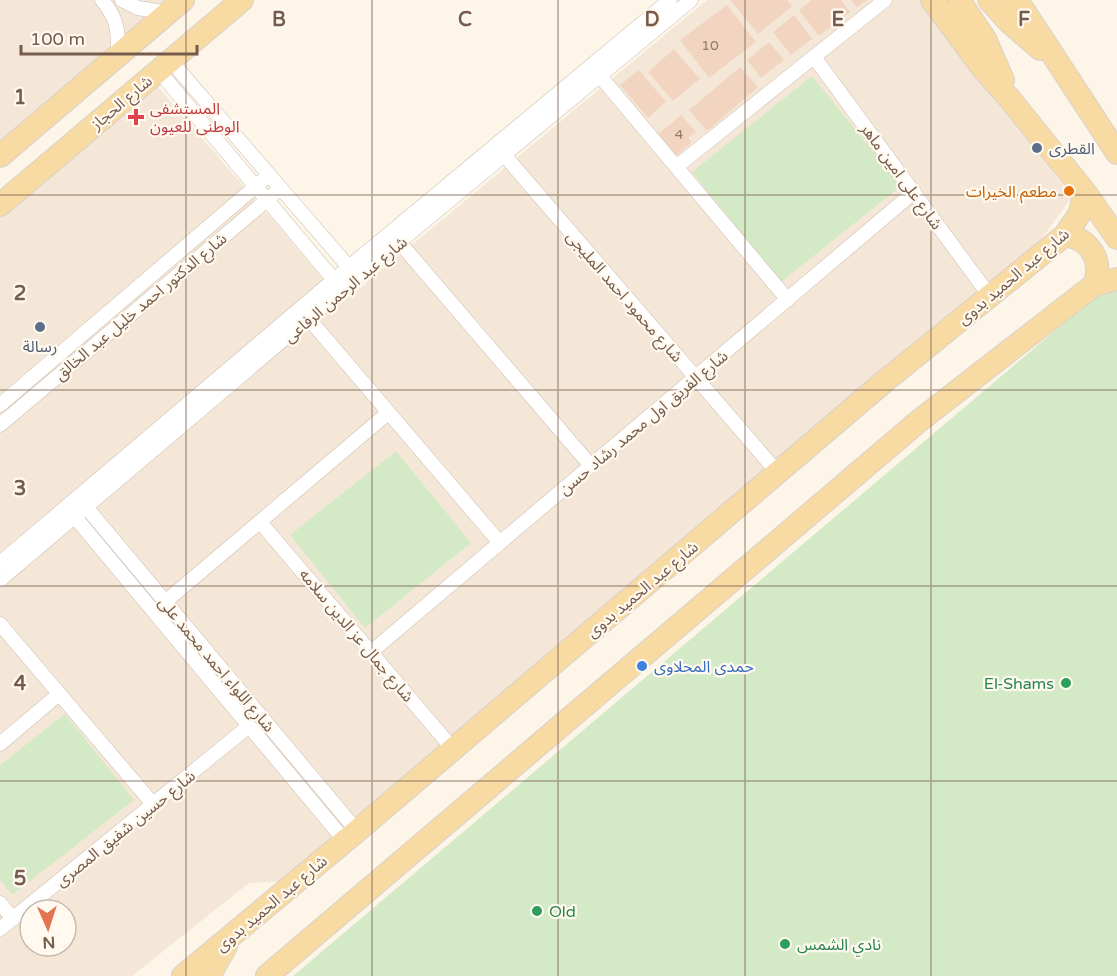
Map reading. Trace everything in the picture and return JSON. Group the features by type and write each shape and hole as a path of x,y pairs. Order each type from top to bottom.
{"main road":[{"name":"شارع الحجاز","path":"0,204 242,0"},
{"path":"932,0 984,70 1085,192 1117,238"},
{"path":"959,0 985,39 1009,98"},
{"path":"989,0 1032,43 1058,62"},
{"path":"1017,0 1117,153"},
{"path":"0,156 176,7"},
{"name":"شارع عبد الحميد بدوى","path":"183,976 989,295 1065,235 1079,216 1085,192"},
{"path":"1065,235 1084,242 1093,252 1098,272 1094,285"},
{"path":"246,976 270,974 864,467 1094,285 1117,279"},
{"path":"209,976 219,961 228,939"}],"street":[{"path":"102,0 113,14 118,26 118,54"},
{"path":"122,0 138,8 176,7"},
{"name":"شارع عبد الرحمن الرفاعى","path":"353,272 400,243 500,150 670,0"},
{"name":"شارع عبد الرحمن الرفاعى","path":"0,563 70,512 500,150 600,76 691,0"},
{"path":"676,167 885,0"},
{"name":"شارع على امين ماهر","path":"814,57 989,295"},
{"path":"164,65 269,175 353,272"},
{"path":"164,65 267,200 338,285"},
{"path":"600,76 788,300"},
{"name":"شارع محمود احمد المليجى","path":"500,150 778,473"},
{"name":"شارع الدكتور احمد خليل عبد الخالق","path":"0,405 269,175"},
{"name":"شارع الدكتور احمد خليل عبد الخالق","path":"0,425 280,188"},
{"name":"شارع الفريق اول محمد رشاد حسن","path":"371,652 914,192"},
{"path":"400,243 591,466"},
{"name":"شارع عبد الرحمن الرفاعى","path":"82,502 309,319 338,285"},
{"path":"309,319 500,543"},
{"path":"165,602 388,413"},
{"name":"شارع اللواء احمد محمد على","path":"82,502 165,602 351,836"},
{"name":"شارع عبد الرحمن الرفاعى","path":"0,580 70,512"},
{"name":"شارع اللواء احمد محمد على","path":"70,512 249,726 351,836"},
{"name":"شارع جمال عز الدين سلامه","path":"260,522 453,749"},
{"path":"0,624 153,804"},
{"path":"0,744 60,694"},
{"name":"شارع حسين شفيق المصرى","path":"0,929 249,726"},
{"path":"0,903 13,919"}],"shaded area":[{"path":"0,0 172,0 0,148"},
{"path":"707,0 921,0 1072,197 1039,242 281,881 249,883 132,976 0,976 0,213 154,82 343,302"}],"green space":[{"path":"812,76 901,186 781,282 692,172"},
{"path":"1103,290 1117,291 1117,976 293,976"},
{"path":"396,451 471,543 365,628 290,535"},
{"path":"65,714 134,800 12,895 0,880 0,765"}],"building":[{"path":"730,0 787,0 792,6 758,34"},
{"path":"811,0 841,0 850,12 819,36 799,10"},
{"path":"851,0 867,0 857,7"},
{"path":"727,5 756,42 709,78 680,40"},
{"path":"794,15 812,39 791,55 773,32"},
{"path":"769,42 784,60 761,78 747,60"},
{"path":"674,49 700,79 673,101 648,72"},
{"path":"740,67 758,87 707,131 689,110"},
{"path":"639,70 666,102 648,118 620,85"},
{"path":"681,115 696,132 688,138 692,142 675,157 657,135"}],"place":[{"name":"المستشفى الوطنى للعيون","path":"136,117"},
{"name":"القطرى","path":"1037,148"},
{"name":"مطعم الخيرات","path":"1069,191"},
{"name":"رسالة","path":"40,327"},
{"name":"حمدى المحلاوى","path":"642,666"},
{"name":"El-Shams","path":"1066,683"},
{"name":"Old","path":"537,911"},
{"name":"نادي الشمس","path":"785,944"}]}
